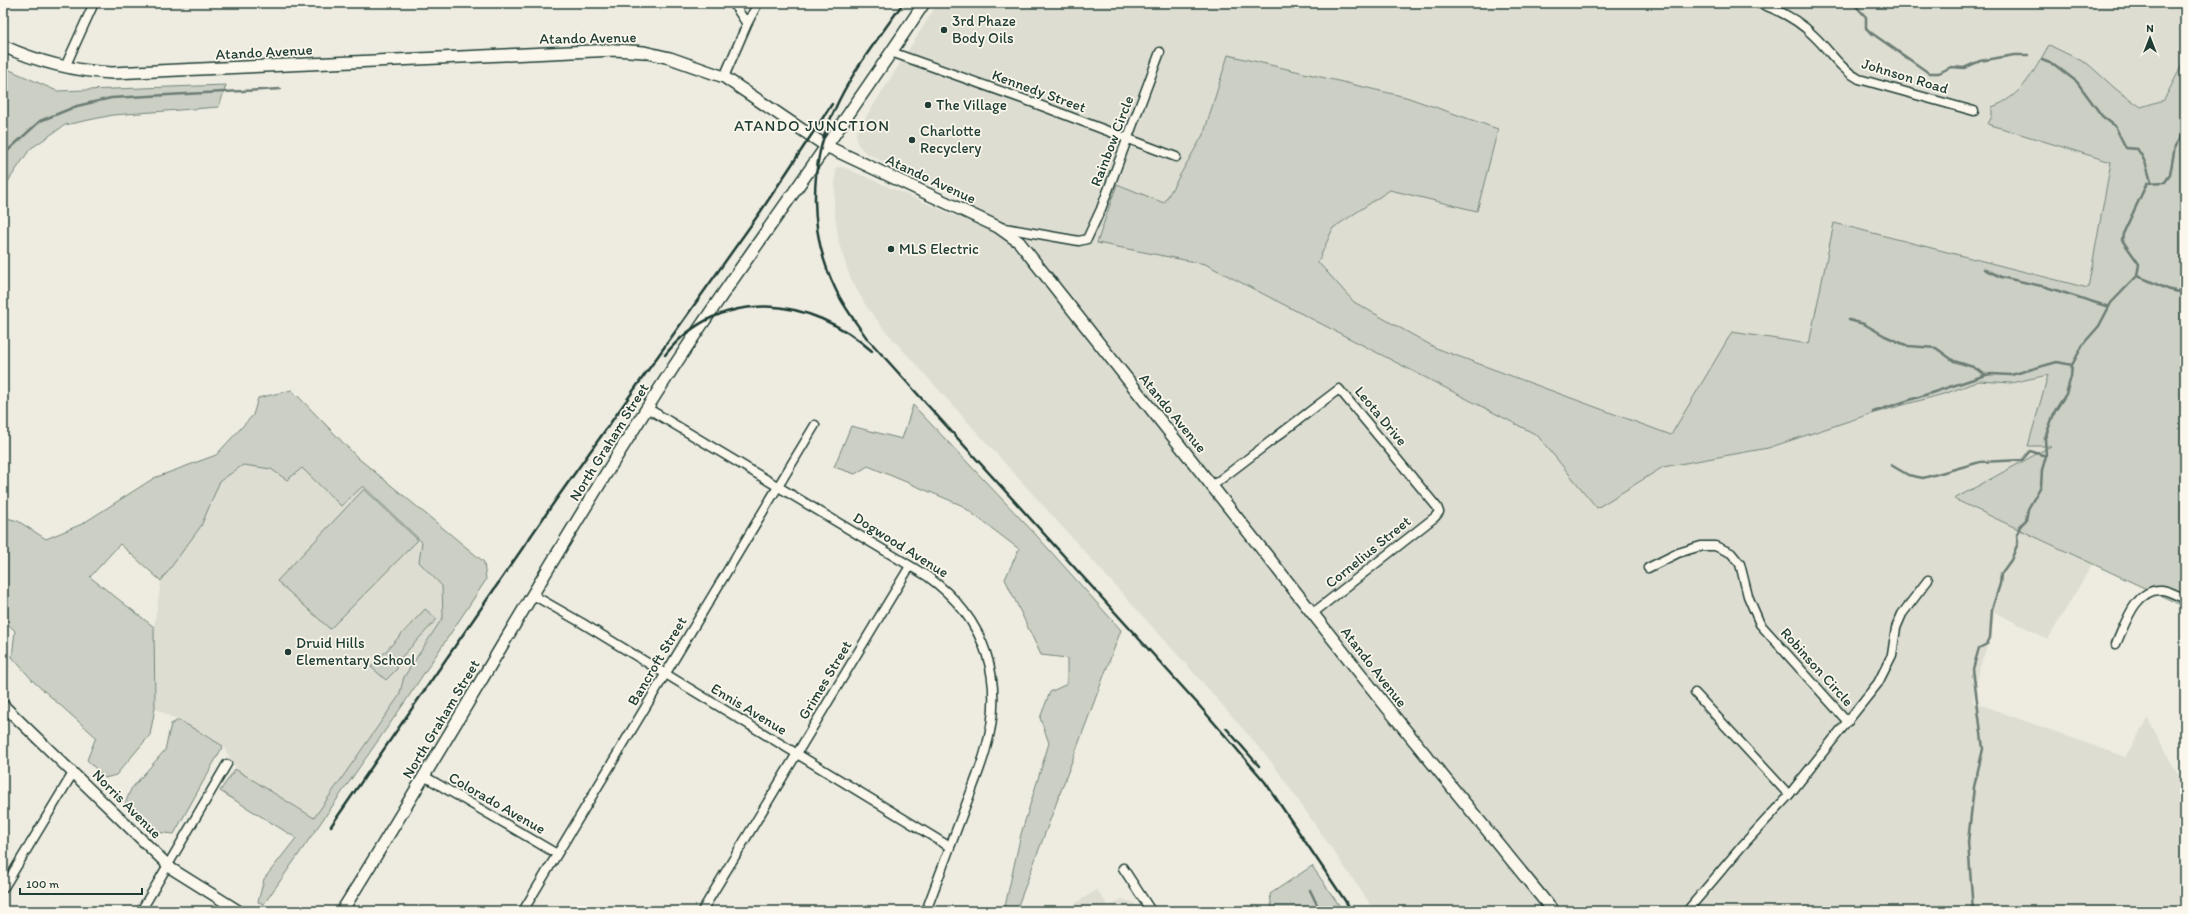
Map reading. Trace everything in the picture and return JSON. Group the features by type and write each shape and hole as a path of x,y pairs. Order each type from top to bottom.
{"main road":[{"name":"North Graham Street","path":"342,911 647,408 703,322 924,3"},
{"name":"Atando Avenue","path":"3,46 38,60 65,67 96,72 130,73 615,50 644,52 670,58 724,77 826,146 998,227 1019,242 1490,837 1553,911"}],"street":[{"path":"65,67 94,3"},
{"path":"732,3 747,24"},
{"path":"724,77 747,24 758,3"},
{"name":"Johnson Road","path":"1758,3 1773,8 1801,24 1845,70 1859,79 1974,111"},
{"name":"Kennedy Street","path":"891,52 1176,157"},
{"name":"Rainbow Circle","path":"998,227 1079,241 1087,239 1102,209 1160,52"},
{"name":"Leota Drive","path":"1212,486 1340,389 1433,502 1439,512"},
{"name":"Dogwood Avenue","path":"647,408 910,566 942,587 967,613 980,635 990,664 993,706 990,731 979,770 926,911"},
{"name":"Bancroft Street","path":"522,911 814,425"},
{"name":"Cornelius Street","path":"1313,613 1435,517 1439,512"},
{"name":"Robinson Circle","path":"1648,568 1678,553 1701,546 1714,546 1731,553 1740,564 1748,596 1760,624 1848,722 1788,795 1742,846 1687,911"},
{"name":"Grimes Street","path":"702,911 910,566"},
{"path":"1848,722 1886,670 1895,643 1897,624 1911,600 1928,580"},
{"path":"2116,644 2133,608 2141,597 2153,591 2161,590 2185,599"},
{"name":"Ennis Avenue","path":"533,595 950,847"},
{"path":"1695,693 1788,795"},
{"name":"Norris Avenue","path":"3,705 168,865 239,911"},
{"path":"141,911 227,764"},
{"path":"3,889 73,772"},
{"name":"Colorado Avenue","path":"424,776 557,854"},
{"path":"1123,868 1151,911"}],"shaded area":[{"path":"938,3 2185,3 2185,320 2052,446 1955,499 2093,563 2048,639 1994,612 1992,633 1980,666 1973,702 2125,757 2148,719 2185,788 2185,911 1375,911 1273,764 1212,693 883,328 866,306 850,277 839,244 834,208 836,167 843,167 960,218 968,199 888,160 886,163 866,153 858,145 856,133"},
{"path":"2049,45 2088,64 2117,90 2141,107 2164,100 2185,59 2185,607 1954,499 2051,446 2028,446 2048,375 2011,383 1979,381 1947,393 1867,415 1768,448 1663,467 1597,508 1537,435 1205,264 1097,243 1117,184 1164,203 1204,133 1228,55 1406,97 1498,129 1477,211 1390,190 1333,228 1318,262 1354,302 1436,348 1671,435 1732,332 1809,344 1834,223 2088,288 2111,162 1988,124 1992,116 1992,107 2003,102 2019,90 2032,74"},
{"path":"3,67 57,91 226,85 219,107 113,115 65,125 30,149 3,189"},
{"path":"292,390 358,458 484,562 486,580 405,702 264,904 258,902 264,879 296,838 220,791 235,769 314,818 399,696 404,677 443,617 442,586 419,562 422,542 363,486 341,506 302,468 287,480 271,469 243,465 220,481 201,526 161,581 120,544 90,577 154,627 155,708 150,735 116,775 105,778 87,760 96,737 34,682 12,657 15,631 3,619 3,517 18,521 46,539 82,524 154,478 216,455 253,415 258,398"},
{"path":"913,405 1037,536 1121,630 1016,911 1004,911 1021,834 1049,743 1040,718 1050,692 1067,684 1067,658 1041,655 1005,579 1019,549 961,505 868,466 855,474 834,467 851,426 902,439"},
{"name":"Druid Hills Elementary School","path":"243,465 271,469 287,480 302,468 341,506 363,486 423,542 419,562 442,586 443,617 404,677 399,696 314,818 237,770 223,746 155,708 154,627 161,581 201,526 220,481"},
{"path":"364,489 418,540 330,629 277,581"},
{"path":"425,609 437,619 397,662 397,669 386,680 371,667"},
{"path":"179,720 223,746 174,834 156,832 125,804 131,789 165,750 171,724"},
{"path":"1312,866 1343,911 1272,911 1270,894"},
{"path":"1097,890 1109,907 1122,899 1134,903 1139,911 1063,911"}],"waterway":[{"path":"1853,3 1866,17 1866,28 1870,32 1929,73 1939,73 1951,67 1964,68 1980,61 2014,55 2028,55"},
{"path":"2042,60 2055,65 2077,82 2102,116 2115,126 2126,148 2137,149 2144,160 2151,182"},
{"path":"3,155 40,121 77,106 111,98 281,89"},
{"path":"1973,911 1968,842 1974,787 1983,749 1973,669 1979,648 1987,644 1990,638 1992,609 2000,584 2001,574 2011,560 2018,543 2017,535 2020,526 2026,520 2028,509 2041,486 2042,470 2046,456 2045,438 2055,411 2066,394 2071,377 2072,365 2084,343 2099,326 2111,303 2137,276 2139,264 2122,240 2123,234 2147,183 2165,182 2170,175 2175,146 2185,130"},
{"path":"1984,269 2001,277 2046,287 2109,307"},
{"path":"2137,276 2167,289 2185,292"},
{"path":"1849,320 1864,324 1885,336 1908,346 1936,348 1954,361 1973,367 1986,375 2011,375 2057,362 2072,365"},
{"path":"1873,412 1986,375"},
{"path":"1891,465 1908,475 1923,478 1980,462 2022,460 2030,451 2046,456"},
{"path":"1310,890 1320,911"}],"railway":[{"path":"903,3 866,56 841,97 826,132 820,154 816,176 816,223 826,267 838,295 866,337 1197,703 1265,782 1352,911"},
{"path":"331,826 555,501 761,211 832,104"},
{"path":"665,355 687,333 712,317 739,309 767,306 794,310 822,319 848,333 872,351"},
{"path":"1226,728 1259,766"}],"place":[{"name":"3rd Phaze Body Oils","path":"944,30"},
{"name":"The Village","path":"928,105"},
{"name":"Charlotte Recyclery","path":"912,140"},
{"name":"MLS Electric","path":"891,249"},
{"name":"Druid Hills Elementary School","path":"288,652"}],"district":[{"name":"ATANDO JUNCTION","path":"812,125"}]}
